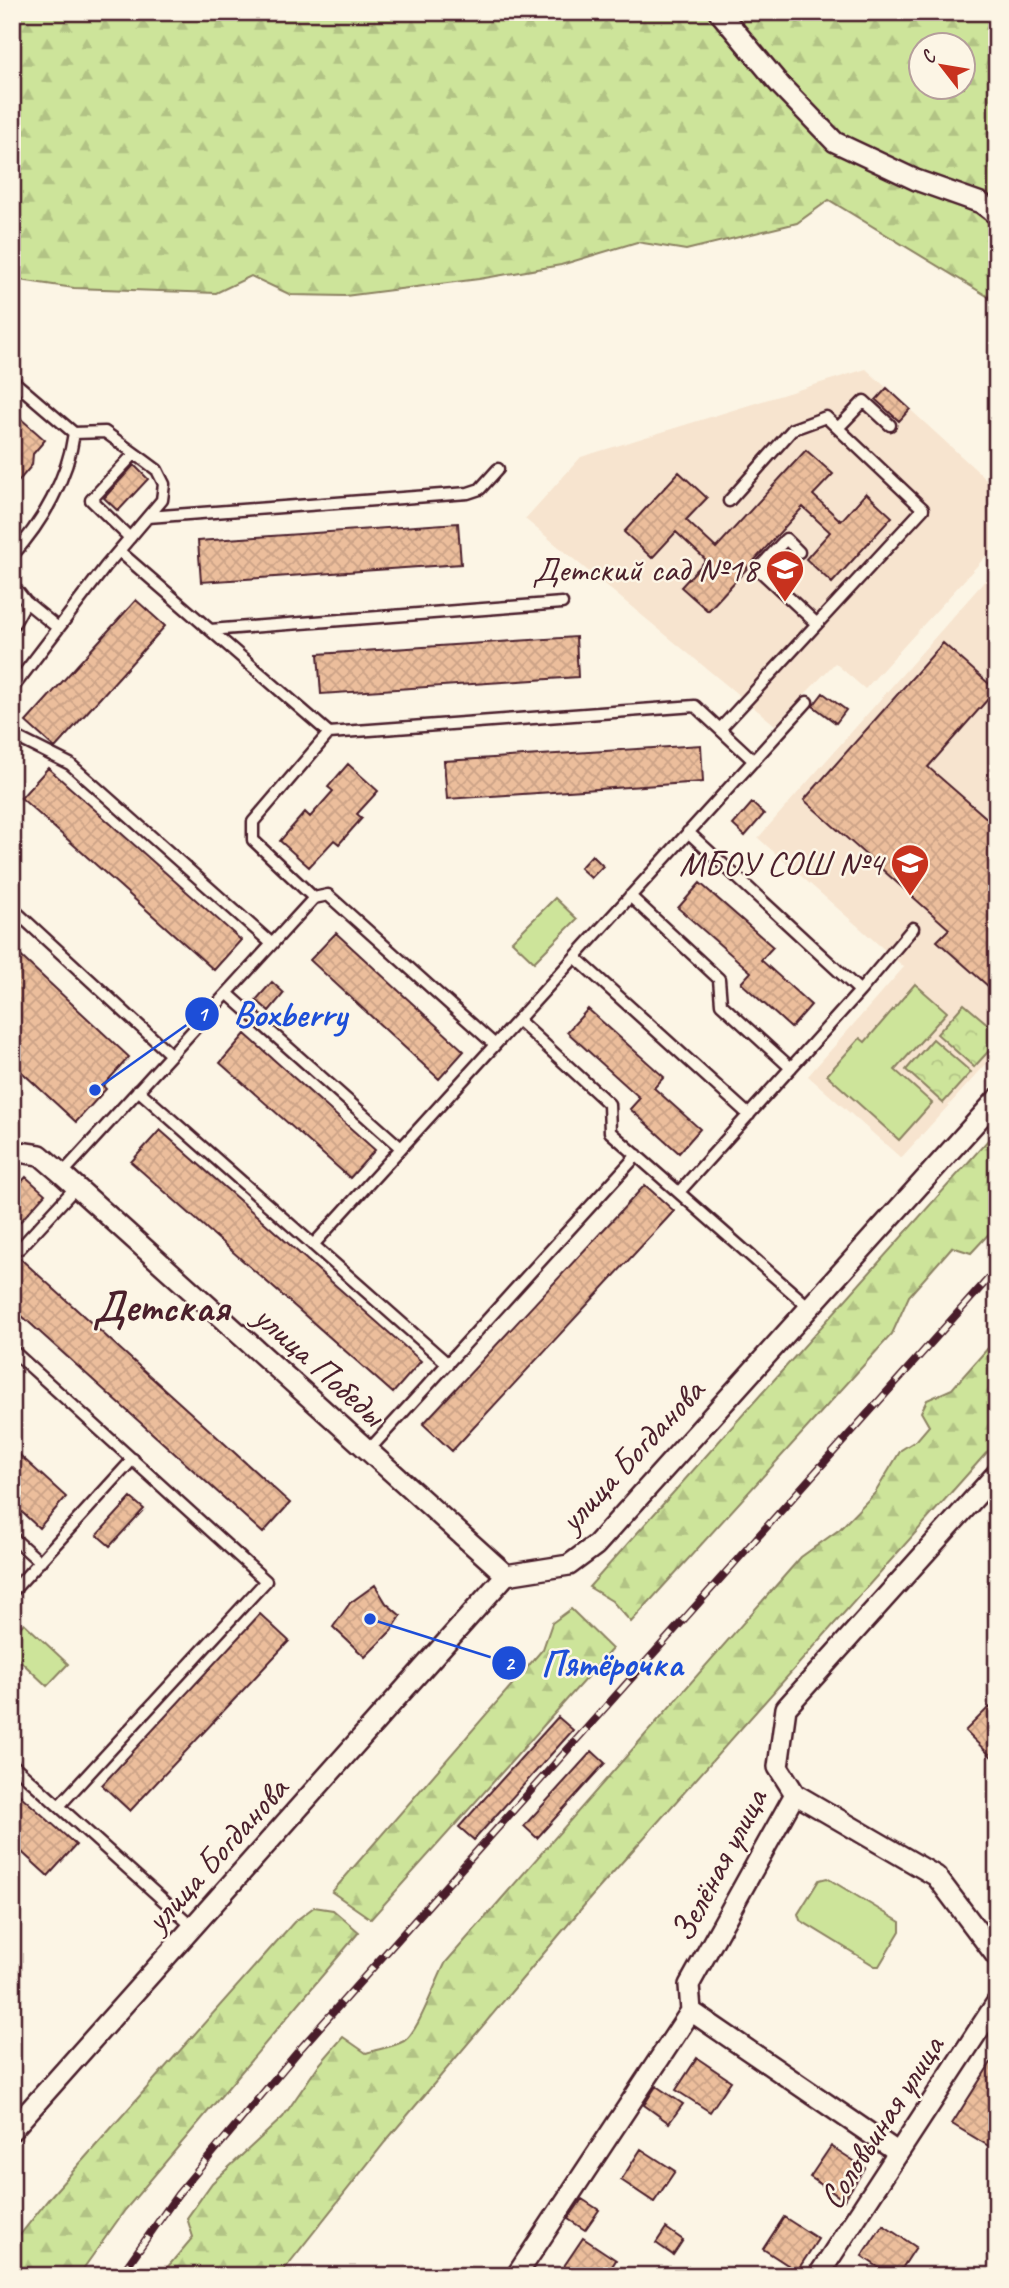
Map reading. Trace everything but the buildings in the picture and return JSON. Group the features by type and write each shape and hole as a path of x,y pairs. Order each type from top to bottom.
{"street":[{"path":"719,12 781,86 835,142 916,180 981,203 997,215"},
{"name":"улица Богданова","path":"12,2130 193,1927 238,1886 506,1575 569,1565 596,1545 997,1099"},
{"name":"улица Победы","path":"12,1151 40,1155 506,1575"},
{"name":"Зелёная улица","path":"516,2276 691,2011 689,1985 795,1794 778,1767 786,1708 997,1473"},
{"path":"795,1794 936,1877 997,1957"},
{"name":"Соловьиная улица","path":"818,2276 997,2003"},
{"path":"691,2011 897,2152"}],"lane":[{"path":"12,380 74,433 105,432 157,470 164,484 162,500 12,688"},
{"path":"838,428 864,401 890,425"},
{"path":"720,729 923,509 826,417 793,429 729,501"},
{"path":"12,556 34,532 70,459 74,433"},
{"path":"130,538 91,500 134,454"},
{"path":"148,517 468,493 480,489 498,469"},
{"path":"799,552 786,539 758,569 817,624"},
{"path":"119,551 330,733 695,706 754,761"},
{"path":"12,583 26,602 58,628"},
{"path":"12,628 26,602"},
{"path":"210,630 562,603"},
{"path":"313,1245 807,702"},
{"path":"314,898 253,840 253,822 330,733"},
{"path":"12,735 70,764 271,943"},
{"path":"688,832 860,991"},
{"path":"20,1248 138,1090 314,898 328,895 495,1045"},
{"path":"630,897 719,979 721,1004 790,1068"},
{"path":"12,908 170,1054"},
{"path":"680,1191 860,991 913,928"},
{"path":"575,957 748,1115"},
{"path":"227,993 401,1148"},
{"path":"518,1020 609,1104 611,1132 810,1308"},
{"path":"138,1090 448,1364"},
{"path":"368,1451 636,1155"},
{"path":"12,1350 266,1580 59,1806"},
{"path":"12,1592 133,1459"},
{"path":"12,1537 40,1562"},
{"path":"12,1764 193,1927"}],"shaded area":[{"name":"Детский сад №18","path":"866,369 997,489 997,544 865,689 835,663 775,725 525,519 581,457"},
{"name":"МБОУ СОШ №4","path":"997,567 997,1052 901,1158 808,1076 904,967 758,838"}],"green space":[{"path":"12,12 997,12 997,302 829,200 797,223 686,250 637,242 561,265 479,279 345,296 291,295 251,276 216,293 74,288 12,279"},
{"path":"555,898 577,919 534,962 512,941"},
{"path":"915,984 947,1012 895,1070 932,1103 899,1140 827,1075 860,1038 865,1042"},
{"path":"964,1004 997,1032 997,1042 974,1067 937,1034"},
{"path":"933,1039 971,1072 943,1103 906,1070"},
{"path":"997,1130 997,1225 971,1253 952,1247 909,1296 892,1334 631,1622 612,1601 589,1587"},
{"path":"997,1338 997,1441 592,1896 385,2142 279,2276 160,2276 193,2237 187,2218 212,2183 283,2117 318,2066 343,2037 366,2053 400,2043 409,2036 421,2017 446,1962 801,1557 840,1529 875,1493 901,1450 917,1440 929,1426 921,1412 927,1400 952,1389"},
{"path":"571,1609 612,1649 371,1919 332,1892 543,1649 552,1623"},
{"path":"24,1623 68,1664 47,1686 12,1653 12,1636"},
{"path":"827,1878 900,1922 900,1931 879,1966 800,1920 798,1914 819,1880"},
{"path":"314,1907 333,1910 359,1932 125,2210 78,2276 12,2276 12,2245 51,2196 294,1922"}],"railway":[{"path":"120,2276 178,2194 301,2048 997,1269"}],"place":[{"name":"Детский сад №18","path":"785,603"},
{"name":"МБОУ СОШ №4","path":"910,897"},
{"name":"Boxberry","path":"95,1090"},
{"name":"Пятёрочка","path":"370,1619"}],"district":[{"name":"Детская","path":"161,1306"}]}
